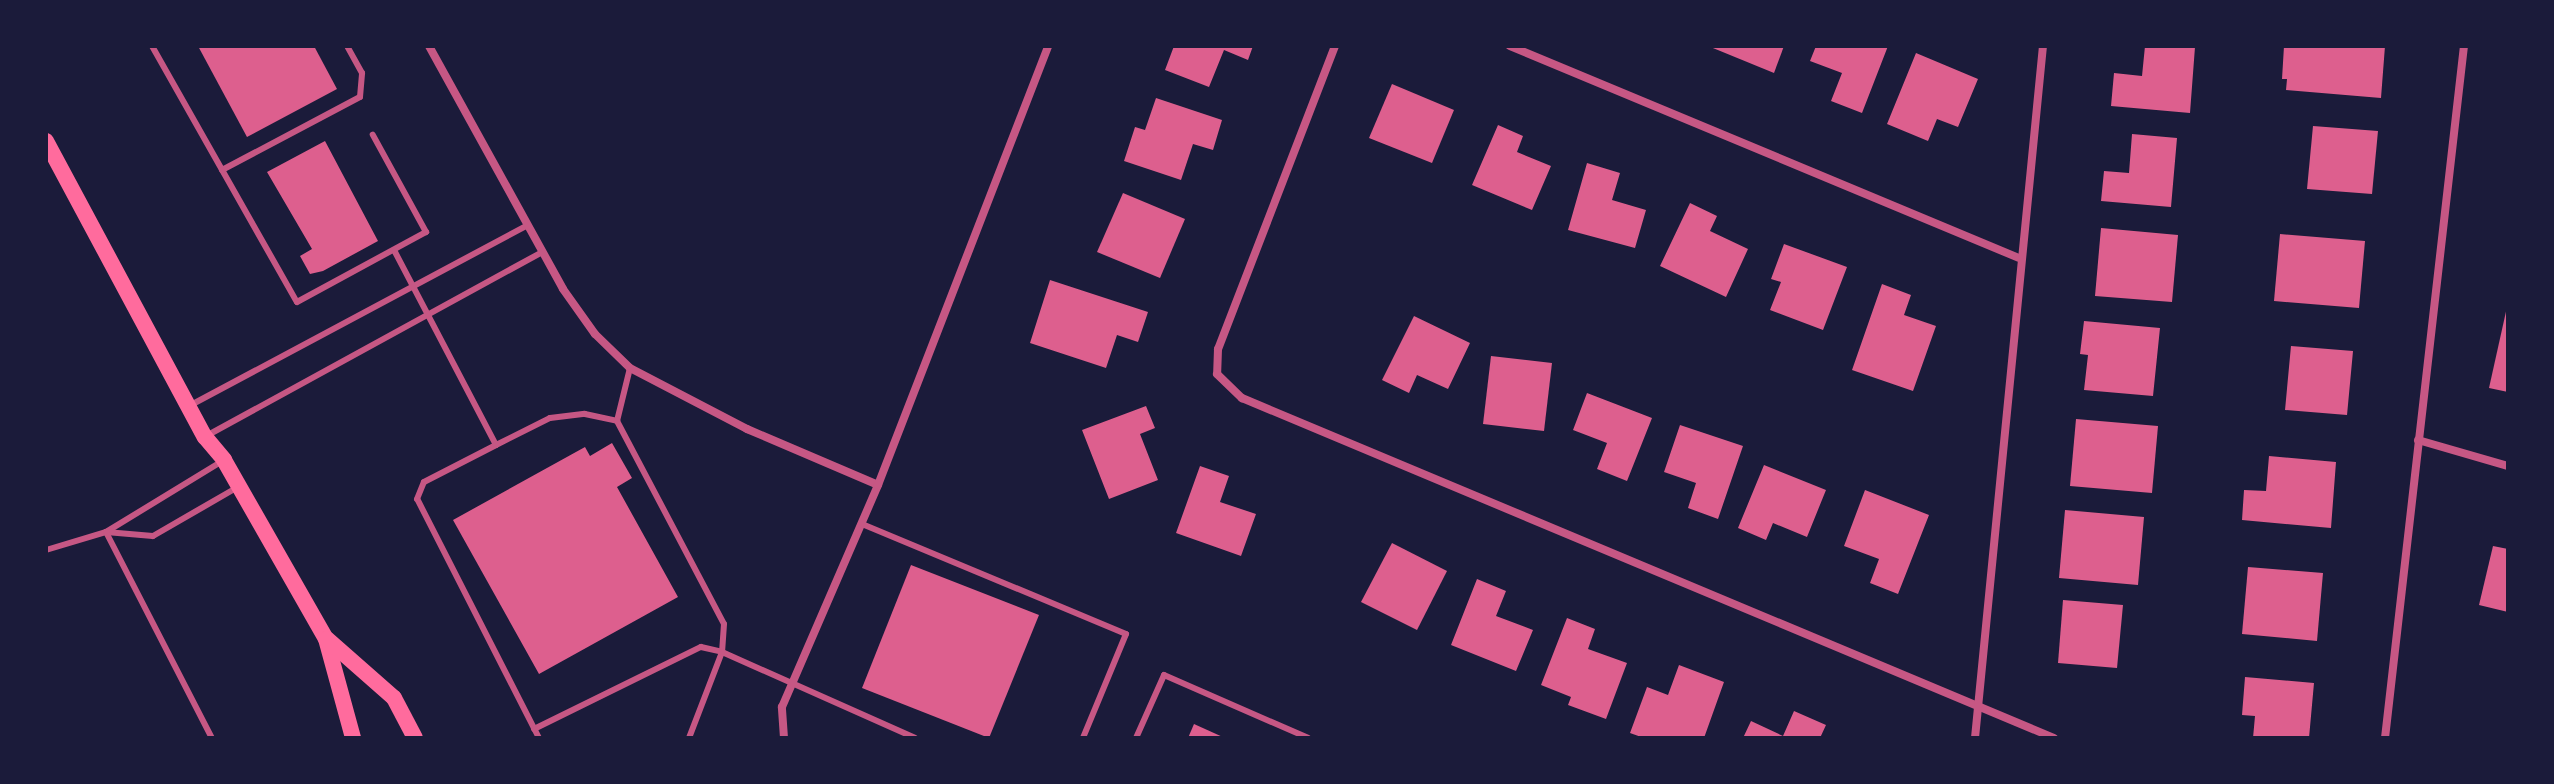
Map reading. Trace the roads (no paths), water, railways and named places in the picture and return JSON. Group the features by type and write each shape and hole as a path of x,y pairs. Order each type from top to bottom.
{"main road":[{"path":"46,141 188,407 205,437 224,460 326,639 353,738"},
{"path":"326,639 394,698 415,738"}],"street":[{"path":"429,46 563,289 595,334 630,368 747,429 878,485"},
{"path":"784,738 782,707 878,485 1048,46"},
{"path":"1335,46 1218,349 1217,374 1242,398 2054,738"},
{"path":"1510,46 2019,258"},
{"path":"1975,738 2019,258 2043,46"},
{"path":"2385,738 2464,46"},
{"path":"2418,440 2508,466"}],"lane":[{"path":"152,46 297,302 426,232 373,135"},
{"path":"222,170 360,97 362,73 347,46"},
{"path":"188,407 528,225"},
{"path":"394,250 496,445"},
{"path":"205,437 542,252"},
{"path":"630,368 617,421 724,624 722,652 689,738"},
{"path":"539,738 417,499 424,482 550,418 585,414 617,421"},
{"path":"46,550 106,532 224,460"},
{"path":"106,532 153,536 238,487"},
{"path":"862,524 1126,634 1083,738"},
{"path":"106,532 212,738"},
{"path":"534,729 701,647 722,652 915,738"},
{"path":"1136,738 1164,675 1308,738"}]}
